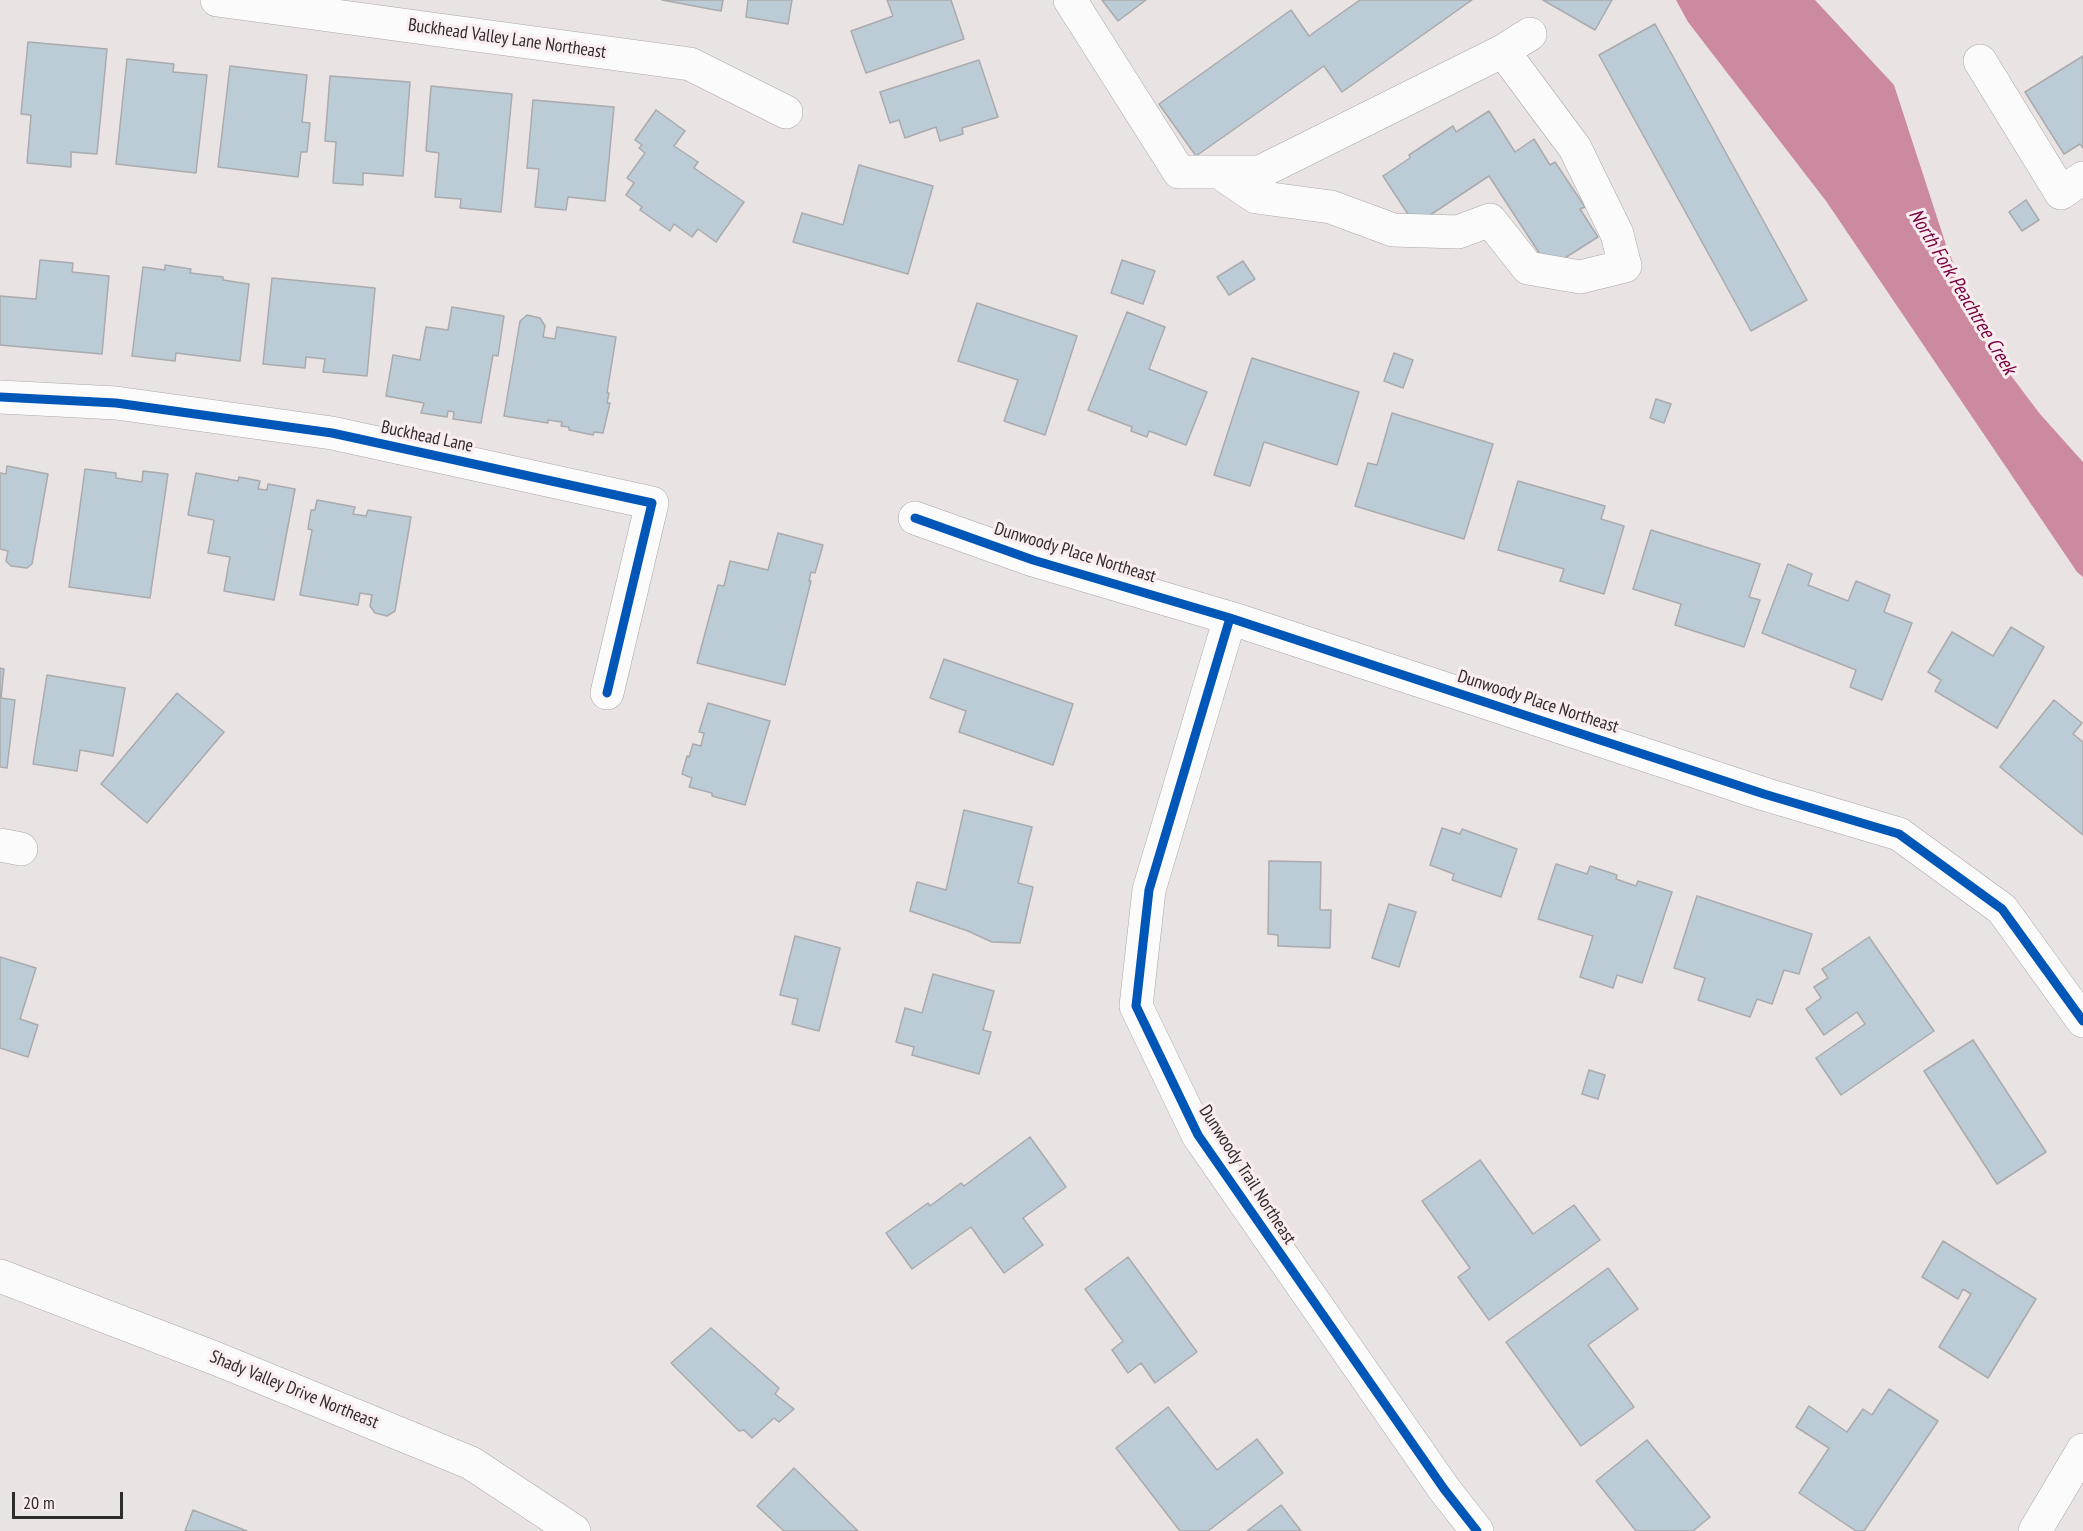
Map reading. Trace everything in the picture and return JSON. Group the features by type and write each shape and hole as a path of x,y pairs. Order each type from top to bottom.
{"street":[{"name":"Buckhead Valley Lane Northeast","path":"217,0 690,64 786,112"},
{"path":"1070,0 1179,172 1260,172 1503,51 1530,34"},
{"path":"1219,172 1256,197 1331,207 1393,230 1458,232 1490,220 1528,268 1580,277 1625,266 1617,234 1575,148 1503,51"},
{"path":"1980,61 2061,193 2083,178"},
{"name":"Buckhead Lane","path":"0,397 116,403 332,433 652,503 607,693"},
{"name":"Dunwoody Place Northeast","path":"915,518 1033,560 1230,618 1764,794 1899,834 2002,909 2083,1021"},
{"name":"Dunwoody Trail Northeast","path":"1230,618 1149,890 1136,1006 1198,1135 1389,1412 1476,1531"},
{"name":"Shady Valley Drive Northeast","path":"0,1276 217,1359 471,1463 574,1531"},
{"path":"2035,1531 2083,1450"}],"water":[{"name":"North Fork Peachtree Creek","path":"1676,0 1815,0 1894,85 1946,245 1984,340 2040,414 2083,462 2083,577 2077,572 1826,201 1688,22"}],"building":[{"path":"662,0 723,0 721,11"},
{"path":"748,0 792,0 788,24 746,17"},
{"path":"887,0 951,0 964,39 866,73 851,31 893,16"},
{"path":"1102,0 1146,0 1118,21"},
{"path":"1360,0 1472,0 1342,92 1324,66 1196,156 1159,104 1291,10 1309,36"},
{"path":"1543,0 1612,0 1595,30"},
{"path":"1655,24 1807,300 1751,331 1599,55"},
{"path":"28,42 107,49 97,154 71,152 71,167 27,163 31,115 21,114"},
{"path":"2083,56 2083,148 2080,144 2064,154 2025,92"},
{"path":"127,59 174,64 173,72 207,75 196,173 116,164"},
{"path":"979,60 998,117 962,128 963,134 940,141 936,127 905,138 899,120 890,123 880,92"},
{"path":"230,66 307,75 302,122 310,123 307,152 301,152 298,177 218,167"},
{"path":"330,76 410,82 403,176 363,173 363,185 333,183 336,142 325,141"},
{"path":"431,86 512,94 501,212 460,208 461,199 435,197 439,153 426,151"},
{"path":"533,100 614,107 605,201 568,197 566,210 535,207 539,169 527,168"},
{"path":"656,110 685,131 674,146 698,162 694,168 744,202 716,242 698,229 692,237 674,224 670,231 640,210 642,207 626,195 634,183 627,178 645,153 639,148 642,145 635,140"},
{"path":"1489,111 1515,152 1534,139 1550,165 1555,162 1585,207 1580,209 1598,237 1549,268 1489,176 1415,225 1383,176 1410,158 1409,155 1453,126 1456,132"},
{"path":"859,165 933,186 908,274 793,242 802,213 843,225"},
{"path":"2026,200 2039,220 2022,231 2009,212"},
{"path":"40,260 73,263 72,272 109,276 102,354 0,345 0,296 36,299"},
{"path":"1122,260 1155,271 1143,304 1111,293"},
{"path":"1243,261 1255,279 1229,295 1217,277"},
{"path":"165,265 191,269 190,273 223,277 223,280 249,284 240,361 176,353 175,361 132,356 143,267 165,270"},
{"path":"272,278 375,288 367,376 323,372 325,359 306,357 305,368 263,364"},
{"path":"977,303 1077,336 1045,435 1004,421 1018,380 958,361"},
{"path":"452,307 504,316 498,356 493,355 481,423 453,419 454,412 448,411 447,417 421,413 424,403 386,396 393,355 420,360 426,327 448,330"},
{"path":"1127,312 1165,327 1149,369 1207,392 1186,445 1149,431 1147,437 1131,431 1132,427 1088,410"},
{"path":"527,315 540,318 545,326 543,337 555,339 557,327 616,337 607,393 609,393 607,403 610,403 603,433 594,432 593,435 569,430 569,427 561,426 562,422 548,420 548,423 504,416 520,321"},
{"path":"1394,353 1413,360 1403,388 1384,381"},
{"path":"1252,358 1359,392 1337,465 1264,442 1250,486 1214,475"},
{"path":"1656,399 1671,404 1664,423 1650,418"},
{"path":"1392,413 1493,444 1464,539 1355,506 1368,463 1377,465"},
{"path":"7,466 48,474 32,564 27,568 11,566 6,561 8,551 0,549 0,473 6,474"},
{"path":"85,469 116,473 116,478 142,482 143,471 168,474 150,598 69,587"},
{"path":"196,473 238,481 239,477 260,481 258,489 267,490 268,484 295,489 274,600 224,591 230,557 208,553 214,520 188,515"},
{"path":"1518,481 1605,506 1601,519 1624,526 1604,594 1560,581 1564,569 1498,550"},
{"path":"317,500 355,507 353,514 366,516 368,510 411,517 395,611 387,616 375,613 370,606 372,595 360,593 358,605 300,595 312,530 308,529 311,510 315,510"},
{"path":"1651,530 1760,564 1749,597 1760,600 1744,647 1675,625 1681,604 1633,589"},
{"path":"778,533 823,545 815,573 811,572 809,581 811,581 785,685 697,663 718,585 724,586 730,561 768,570"},
{"path":"1788,564 1812,574 1808,585 1848,601 1856,581 1890,595 1884,612 1912,623 1882,700 1850,687 1856,670 1762,633"},
{"path":"2011,627 2044,647 1997,728 1935,691 1941,680 1928,672 1952,632 1993,656"},
{"path":"944,659 1073,704 1053,765 959,732 966,711 930,698"},
{"path":"0,668 4,669 1,698 15,700 7,768 0,767"},
{"path":"47,675 125,688 113,756 80,750 77,771 33,764"},
{"path":"177,693 224,732 147,823 101,784"},
{"path":"2054,700 2082,723 2073,734 2083,742 2083,835 2000,767"},
{"path":"708,703 770,721 745,805 689,787 692,778 682,774 693,744 701,746 704,733 699,732"},
{"path":"964,810 1032,827 1018,883 1033,887 1020,943 992,942 968,931 910,911 917,882 946,890"},
{"path":"1442,828 1460,834 1462,829 1517,849 1501,897 1452,880 1454,874 1430,865"},
{"path":"1269,861 1321,862 1320,910 1331,910 1330,948 1278,946 1278,935 1268,934"},
{"path":"1556,864 1587,874 1590,866 1617,875 1616,879 1636,886 1638,881 1672,892 1642,983 1617,975 1613,988 1580,977 1593,936 1538,919"},
{"path":"1697,896 1812,934 1799,974 1784,970 1772,1004 1757,999 1750,1017 1698,1000 1705,978 1674,968"},
{"path":"1389,904 1416,912 1399,967 1372,958"},
{"path":"795,936 840,948 819,1031 792,1024 798,999 780,995"},
{"path":"1869,937 1934,1031 1841,1095 1816,1058 1865,1024 1857,1012 1824,1035 1806,1009 1821,998 1814,987 1828,978 1822,969"},
{"path":"0,957 36,968 20,1019 38,1025 28,1057 0,1048"},
{"path":"933,974 994,991 983,1030 991,1032 979,1074 912,1055 914,1047 896,1042 905,1008 922,1013"},
{"path":"1973,1040 2046,1152 1997,1184 1924,1071"},
{"path":"1589,1070 1605,1075 1598,1099 1582,1094"},
{"path":"1030,1137 1066,1187 1023,1218 1043,1245 1004,1273 971,1227 912,1269 886,1233 928,1203 930,1206 961,1183 964,1186"},
{"path":"1480,1160 1533,1234 1574,1205 1600,1240 1489,1320 1458,1277 1470,1268 1422,1201"},
{"path":"1943,1241 2036,1299 1988,1378 1939,1347 1971,1294 1963,1289 1958,1299 1922,1277"},
{"path":"1128,1257 1197,1352 1155,1383 1141,1363 1128,1373 1112,1350 1123,1341 1085,1289"},
{"path":"1608,1268 1638,1309 1588,1345 1634,1407 1581,1446 1506,1342"},
{"path":"711,1328 779,1388 775,1394 794,1409 779,1422 774,1418 752,1438 744,1430 739,1431 671,1363"},
{"path":"1889,1389 1938,1421 1864,1531 1856,1531 1799,1493 1829,1448 1796,1427 1809,1406 1847,1432 1863,1409 1872,1415"},
{"path":"1168,1407 1217,1470 1257,1439 1283,1473 1208,1531 1180,1531 1116,1448"},
{"path":"1647,1440 1710,1517 1693,1531 1636,1531 1596,1481"},
{"path":"794,1468 858,1531 784,1531 757,1506"},
{"path":"1281,1505 1301,1531 1247,1531"},
{"path":"193,1510 247,1531 185,1531"}],"cycle path":[{"path":"0,397 116,403 332,433 652,503 607,693"},
{"path":"915,518 1033,560 1230,618 1764,794 1899,834 2002,909 2083,1021"},
{"path":"1230,618 1149,890 1136,1006 1198,1135 1444,1489 1477,1531"}]}
